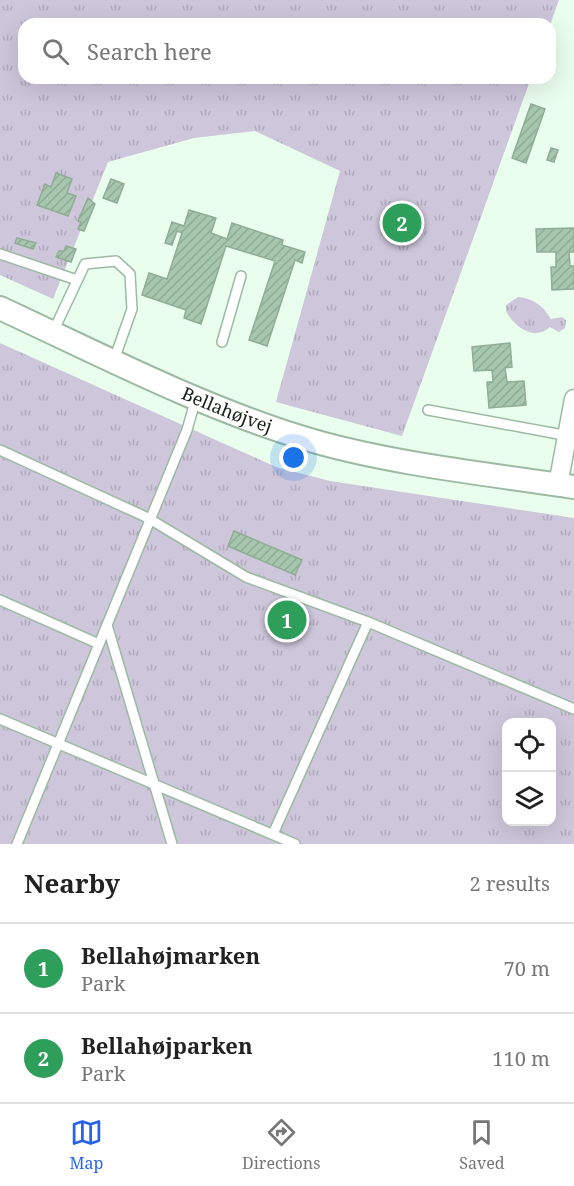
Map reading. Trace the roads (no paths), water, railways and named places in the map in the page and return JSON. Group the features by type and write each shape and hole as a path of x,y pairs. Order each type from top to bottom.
{"street":[{"name":"Bellahøjvej","path":"0,308 196,398 310,440 406,460 566,486"},
{"path":"566,486 574,399"}],"lane":[{"path":"0,254 77,280"},
{"path":"53,333 85,264 116,261 130,274 132,309 114,360"},
{"path":"222,342 241,276"},
{"path":"17,844 59,746 148,518 186,430 196,398"},
{"path":"428,410 571,436"},
{"path":"0,450 148,518 246,577 368,622 574,709"},
{"path":"0,600 99,644"},
{"path":"273,834 368,622"},
{"path":"107,625 172,844"},
{"path":"0,719 59,746 295,844"}],"place":[{"name":"Bellahøjparken","path":"402,223"},
{"name":"Bellahøjmarken","path":"287,620"}]}
